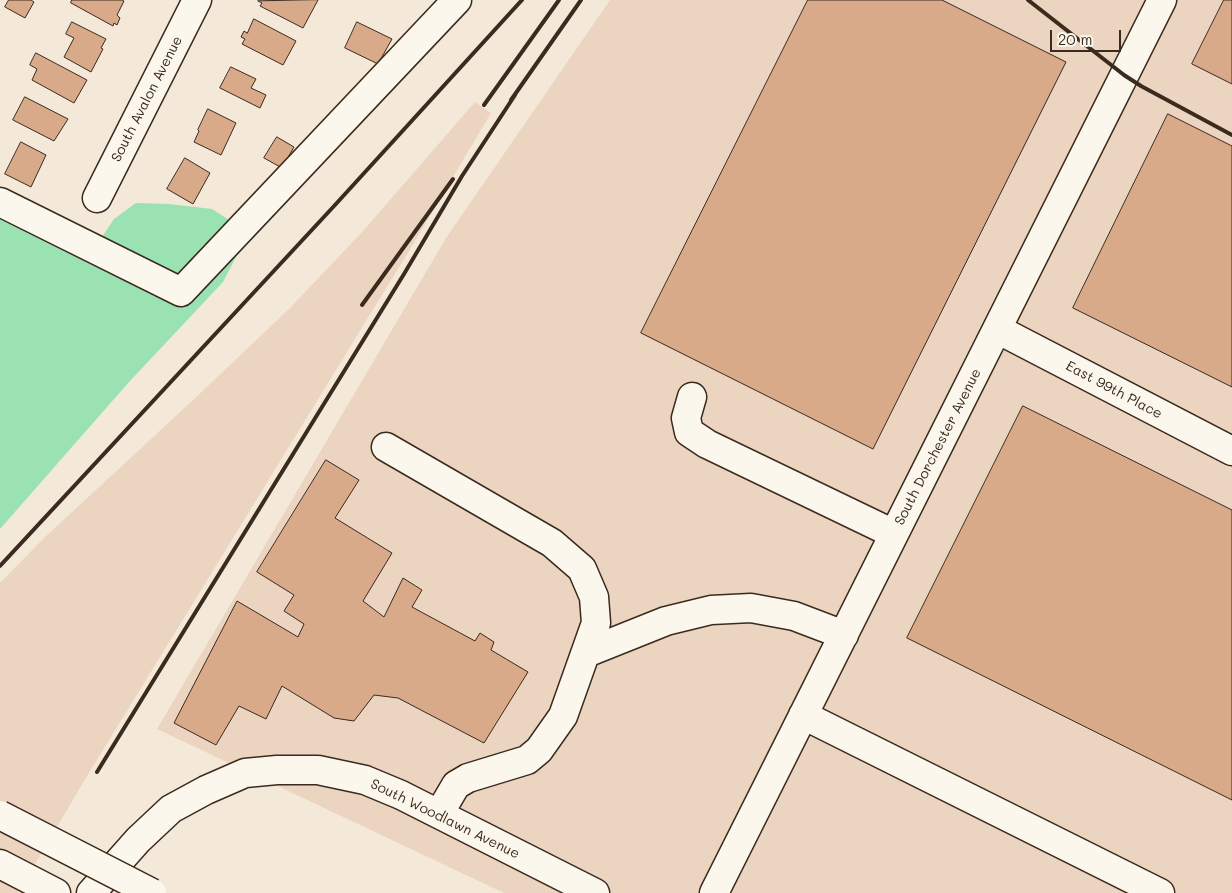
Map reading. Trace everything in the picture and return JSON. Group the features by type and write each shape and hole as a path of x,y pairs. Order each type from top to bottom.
{"main road":[{"name":"South Avalon Avenue","path":"97,198 197,0"},
{"path":"0,202 181,292 457,0"},
{"name":"South Dorchester Avenue","path":"714,893 1162,0"},
{"name":"East 99th Place","path":"997,329 1232,452"},
{"path":"692,396 686,418 689,432 707,444 894,534"},
{"path":"386,447 552,543 582,569 594,597 596,623 586,653 562,716 539,750 527,760 468,778 456,785 439,814"},
{"path":"586,653 666,621 711,610 751,608 794,616 844,635"},
{"path":"803,715 1160,893"},
{"name":"South Woodlawn Avenue","path":"92,893 138,840 171,809 206,790 245,773 277,770 318,770 365,780 401,795 595,893"},
{"path":"0,815 152,893"},
{"path":"0,864 56,893"}],"shaded area":[{"path":"610,0 1232,0 1232,893 504,893 157,729 446,238"},
{"path":"475,102 491,113 412,246 84,781 18,893 0,893 0,583 45,537 290,308 363,231"}],"green space":[{"path":"136,203 169,204 212,209 229,220 238,253 223,282 129,382 0,529 0,212 100,240 114,219"}],"building":[{"path":"9,0 31,0 34,2 25,18 5,7"},
{"path":"72,0 124,1 117,15 120,18 117,25 114,23 113,26 71,3"},
{"path":"318,0 303,28 260,6 262,3 258,1"},
{"path":"808,0 942,0 1066,62 873,449 641,333"},
{"path":"1224,0 1232,0 1232,84 1192,64"},
{"path":"254,19 296,41 283,65 242,44 245,39 241,37 244,31 247,33"},
{"path":"72,22 106,39 91,72 64,57 74,38 66,34"},
{"path":"357,22 392,39 378,64 345,48"},
{"path":"36,53 87,80 74,103 32,80 37,69 30,65"},
{"path":"231,67 256,79 251,88 266,95 260,108 220,88"},
{"path":"25,97 68,119 54,141 13,120"},
{"path":"208,109 236,123 221,155 194,142"},
{"path":"1168,114 1232,146 1232,387 1073,308"},
{"path":"277,137 294,147 282,168 264,158"},
{"path":"21,142 46,155 31,187 5,174"},
{"path":"185,158 210,173 193,204 167,189"},
{"path":"1023,406 1232,510 1232,800 907,638"},
{"path":"326,460 359,480 335,518 392,553 363,601 384,617 403,578 422,590 412,607 475,641 480,633 494,642 491,650 528,672 484,743 398,698 374,695 354,721 334,718 282,686 266,719 239,706 216,745 174,723 237,601 298,637 304,624 284,611 294,595 257,572"}],"railway":[{"path":"0,566 335,205 522,0"},
{"path":"484,105 559,0"},
{"path":"511,100 581,0"},
{"path":"1028,0 1124,75 1232,135"},
{"path":"97,772 404,274 462,176 515,95"},
{"path":"362,305 453,179"}]}
